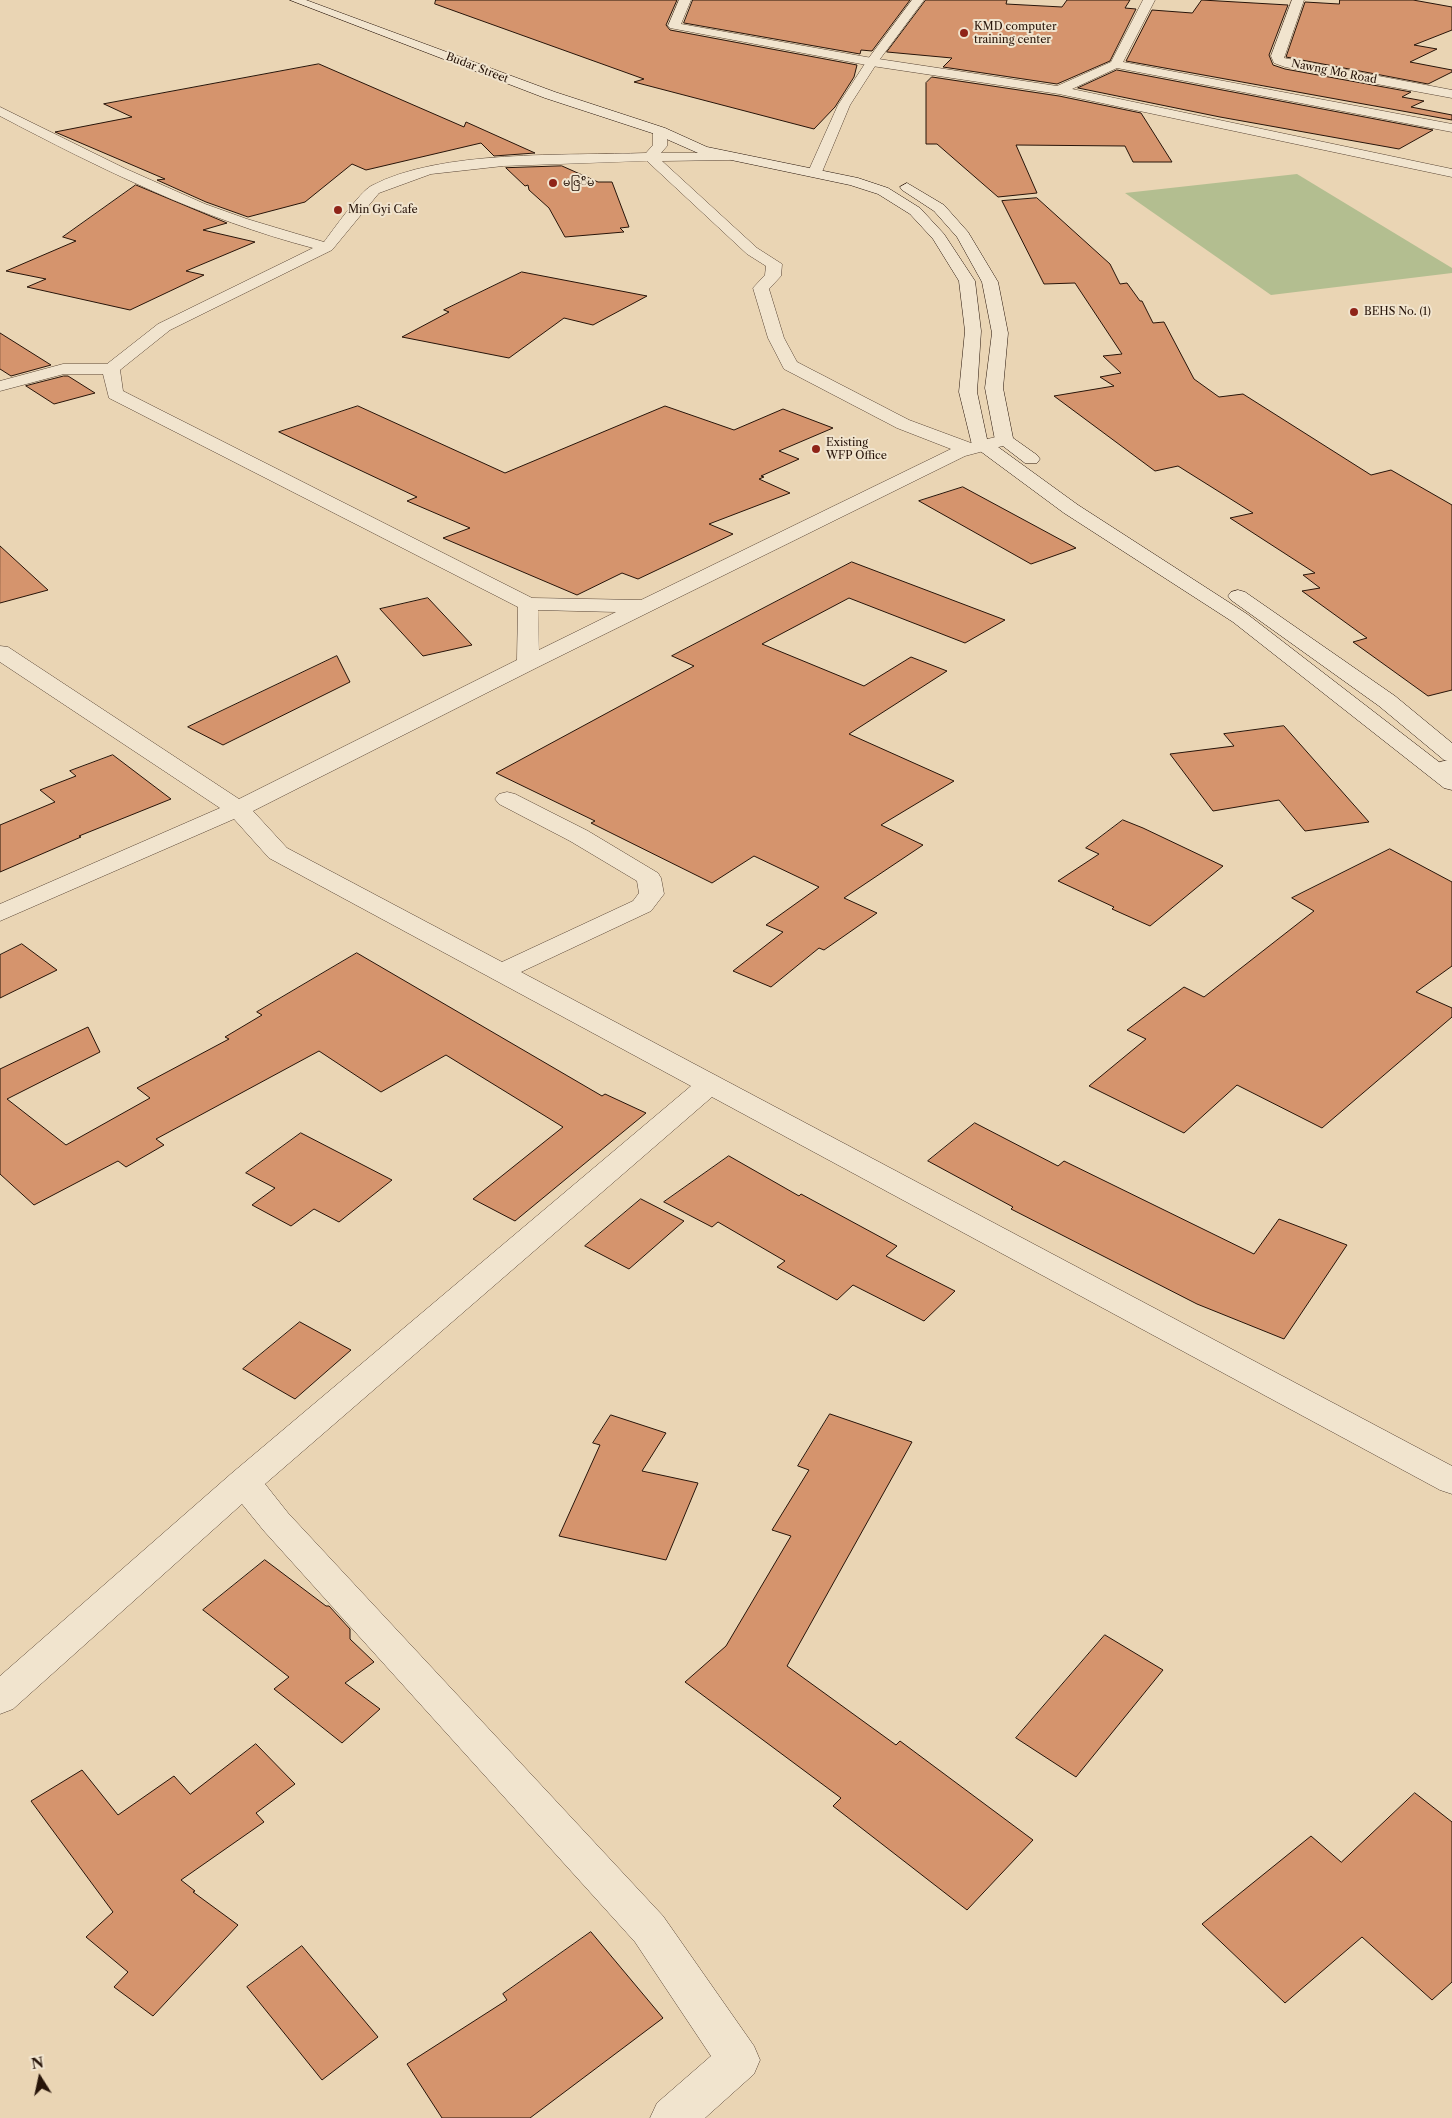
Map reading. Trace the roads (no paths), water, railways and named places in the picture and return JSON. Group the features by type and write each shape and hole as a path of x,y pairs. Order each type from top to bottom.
{"street":[{"name":"Budar Street","path":"296,0 550,95 660,132"},
{"path":"818,168 844,105 872,62 918,0"},
{"path":"1116,64 1149,0"},
{"name":"Nawng Mo Road","path":"1298,0 1278,60 1285,63 1452,94"},
{"path":"679,3 674,26 872,62 1060,90 1452,173"},
{"path":"1060,90 1116,64 1452,128"},
{"path":"0,112 101,164 181,200 282,237 327,247"},
{"path":"660,132 703,150 729,156 818,168 862,171 907,187 939,208 963,235 990,282 992,291 1000,333 986,444"},
{"path":"650,157 660,146 660,132"},
{"path":"660,132 818,168 882,191 915,211 939,237 968,281 973,331 968,392 978,441 1042,467"},
{"path":"0,386 63,369 111,369 164,327 327,247 374,190 429,170 503,162 729,156"},
{"path":"650,157 752,251 774,264 773,276 761,288 776,338 790,365 903,424 986,444 1072,509 1240,618 1448,769"},
{"path":"111,369 116,394 528,604 646,606"},
{"path":"0,913 238,810 528,663 986,444"},
{"path":"1088,500 1186,563"},
{"path":"1227,589 1268,615 1387,701 1448,769"},
{"path":"528,604 528,663"},
{"path":"0,652 238,810 278,853 1452,1481"},
{"path":"501,972 642,906 652,894 649,878 579,836 507,799"},
{"path":"0,1698 244,1482 711,1084"},
{"path":"244,1482 276,1522 648,1929 739,2060 672,2118"}],"place":[{"name":"KMD computer training center","path":"964,33"},
{"name":"မဇြ်ိမ","path":"553,183"},
{"name":"Min Gyi Cafe","path":"338,210"},
{"name":"BEHS No. (1)","path":"1354,312"},
{"name":"Existing WFP Office","path":"816,449"}]}
